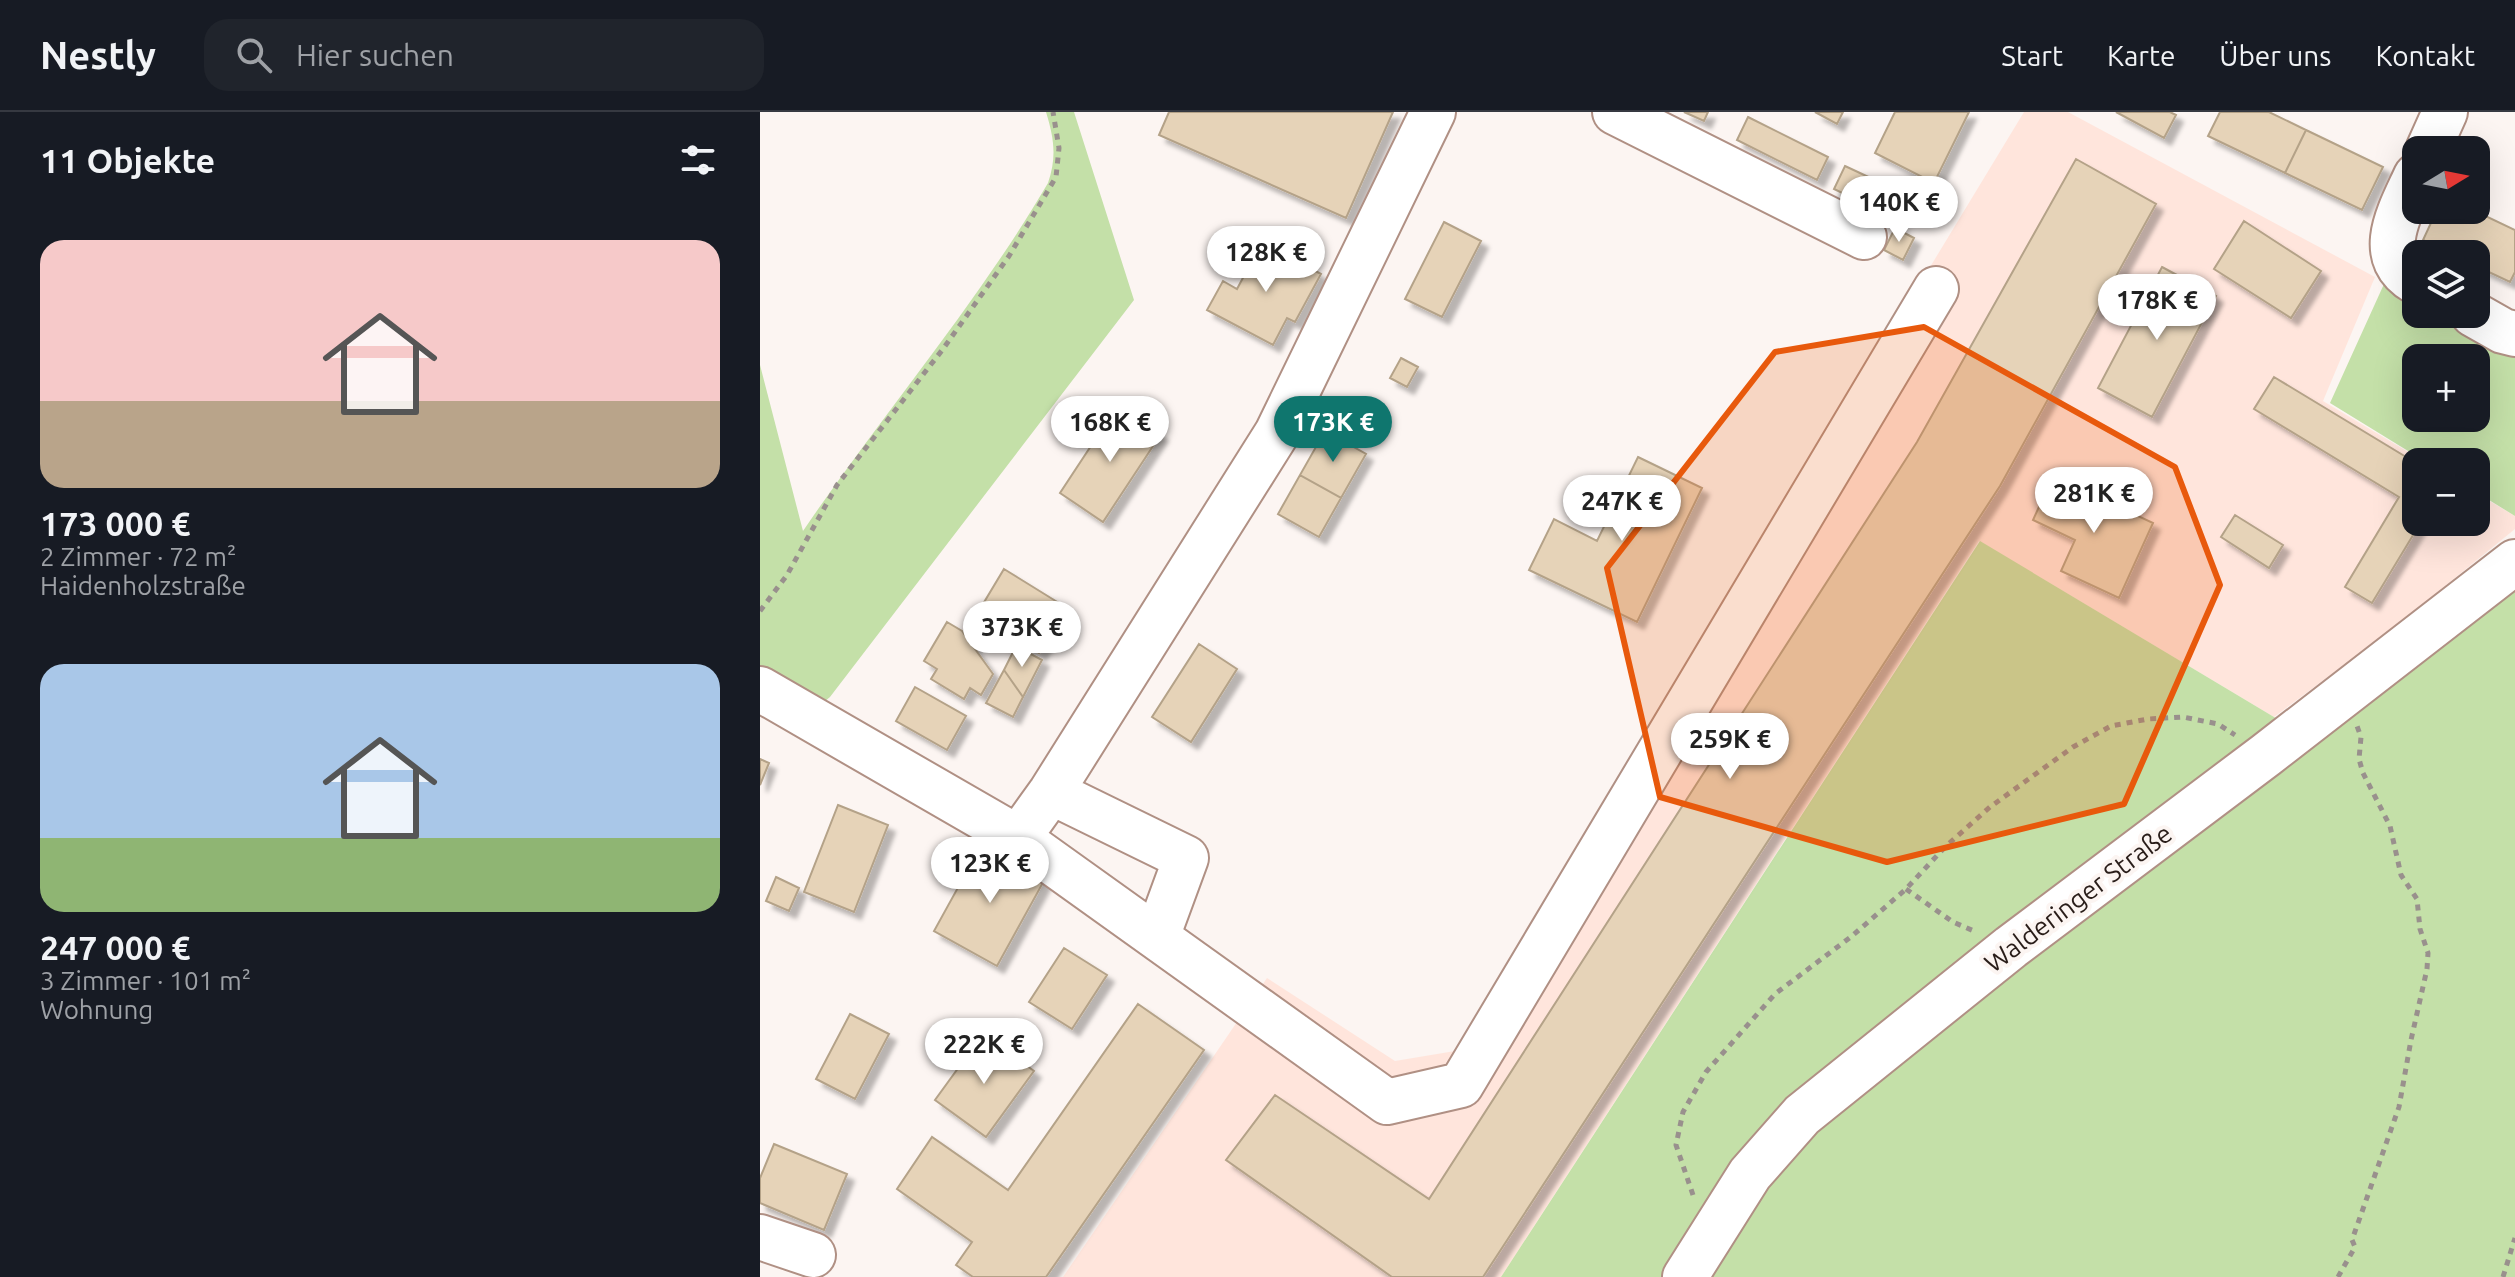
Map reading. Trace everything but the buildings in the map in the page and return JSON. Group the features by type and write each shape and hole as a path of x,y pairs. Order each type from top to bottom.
{"street":[{"path":"1018,838 1051,792 1277,433 1433,112"},
{"path":"1615,112 1864,237"},
{"path":"2434,136 2445,112"},
{"path":"2402,208 2393,228 2393,254 2402,268"},
{"path":"760,689 1018,838 1387,1102 1461,1085 1936,289"},
{"path":"2490,322 2515,334"},
{"name":"Walderinger Straße","path":"1685,1277 1750,1174 1802,1115 2011,947 2515,562"},
{"path":"1051,792 1186,858 1157,937"},
{"path":"760,1237 813,1255"}],"path":[{"path":"760,611 787,575 837,485 943,349 1009,256 1056,177 1059,148 1053,112"},
{"path":"2338,1277 2355,1247 2352,1240 2399,1107 2428,953 2420,929 2417,899 2401,875 2390,826 2359,759 2361,737 2348,701 2350,689"},
{"path":"1691,1206 1693,1194 1676,1145 1683,1112 1706,1072 1775,994 1852,936 1906,889 1945,847 1990,807 2073,747 2111,726 2148,719 2183,717 2218,724 2266,755"},
{"path":"1906,889 1953,922 2011,947"},
{"path":"2503,1277 2515,1238"}],"highlighted area":[{"path":"1924,327 2175,467 2220,585 2124,804 1887,862 1660,797 1607,568 1775,352"}],"shaded area":[{"path":"2024,112 2068,112 2375,277 2323,401 2402,448 2402,536 2490,536 2490,501 2515,516 2515,529 2391,630 2274,717 1979,541 1501,1277 1063,1277 1267,978 1395,1061 1455,1051"}],"green space":[{"path":"1046,112 1074,112 1134,300 830,697 818,707 760,675 760,365 803,531 991,273 1048,183 1053,165 1053,148"},
{"path":"2389,273 2402,280 2402,328 2488,328 2515,343 2515,516 2490,501 2490,448 2403,448 2330,403"},
{"path":"1980,541 2274,717 2303,739 2515,585 2515,1277 1501,1277"}]}
